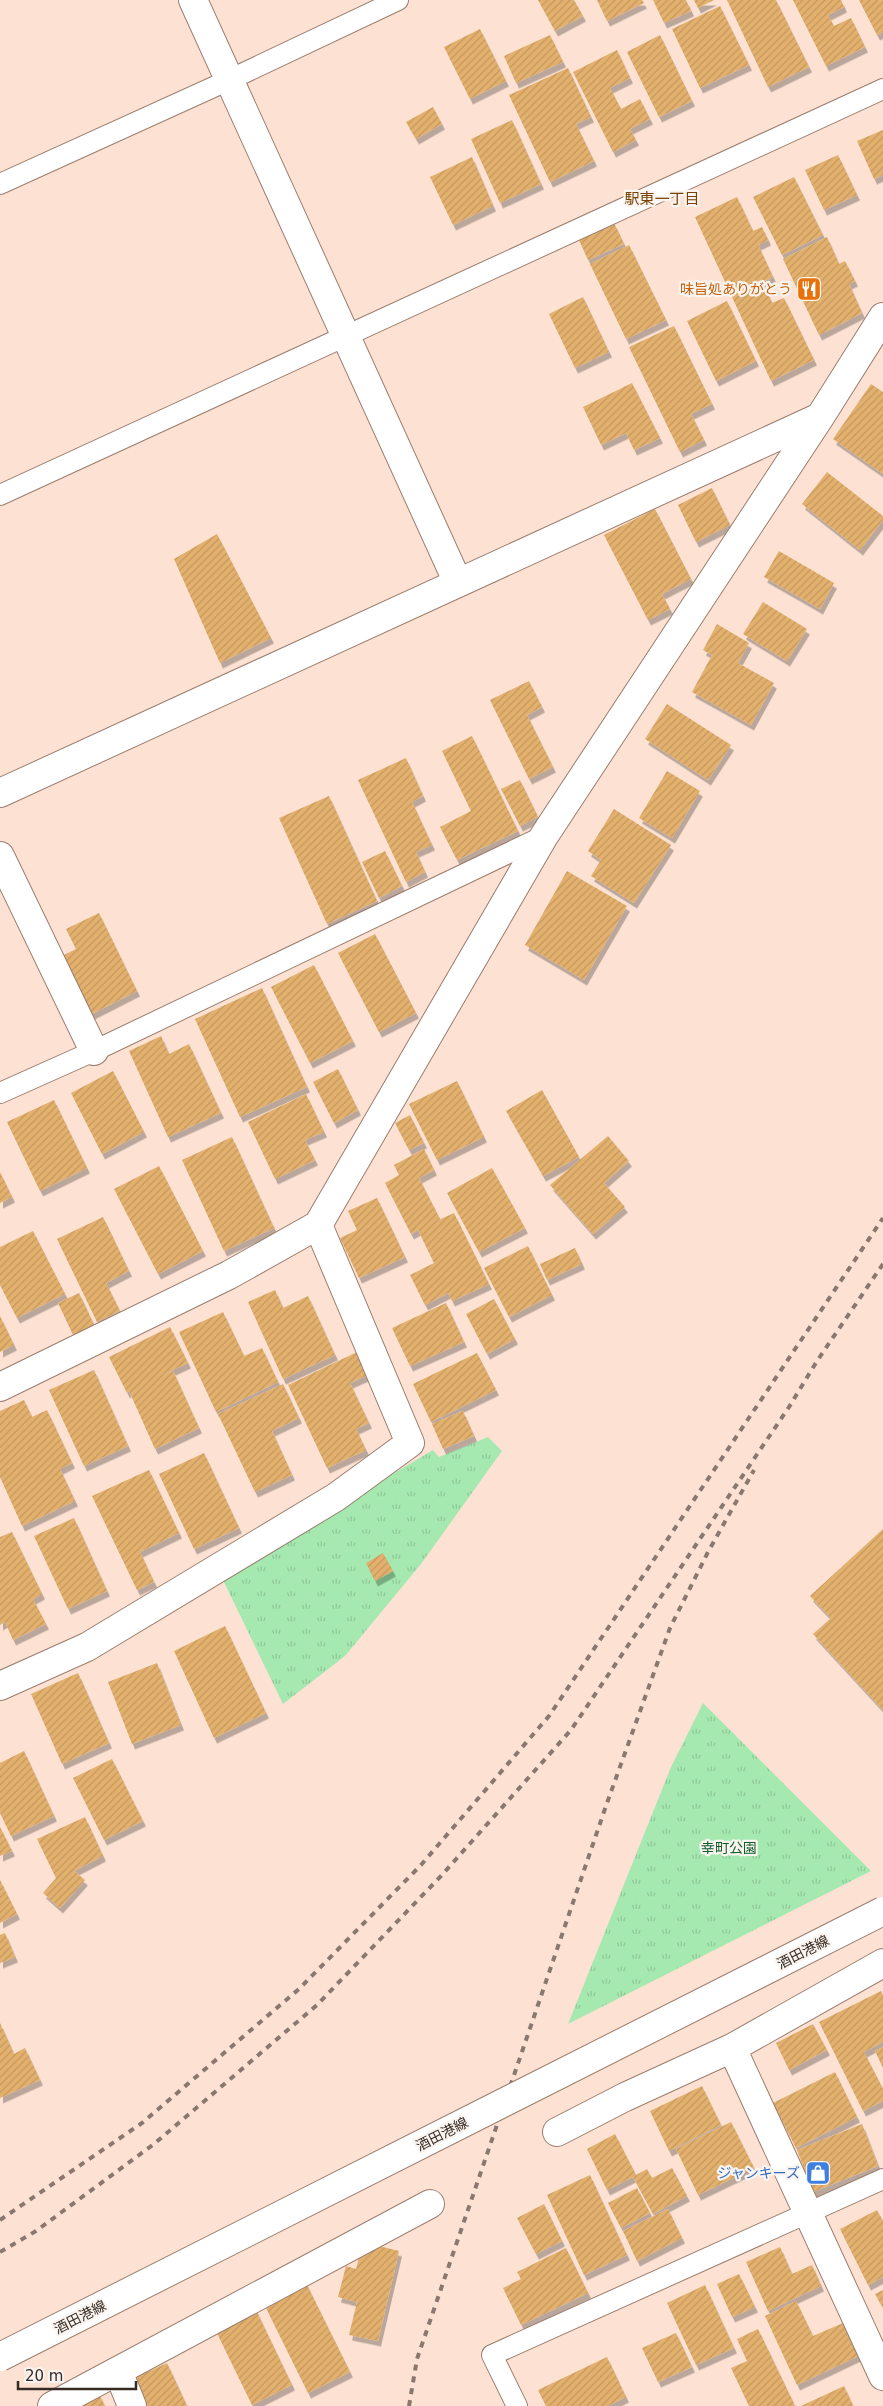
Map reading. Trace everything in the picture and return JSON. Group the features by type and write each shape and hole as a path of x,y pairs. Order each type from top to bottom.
{"street":[{"path":"193,0 458,583"},
{"path":"0,1387 230,1275 318,1225 544,836 820,417 883,317"},
{"path":"0,793 820,417"},
{"path":"0,856 94,1051"},
{"path":"0,1686 87,1647 336,1497 410,1443 318,1225"},
{"name":"酒田港線","path":"0,2357 883,1911"},
{"path":"558,2132 625,2097 732,2048 883,1963"},
{"path":"732,2048 883,2376"},
{"path":"52,2406 430,2204"},
{"path":"118,2372 132,2406"}],"lane":[{"path":"0,184 229,80 398,0"},
{"path":"0,495 883,89"},
{"path":"0,1093 94,1051 544,836"},
{"path":"517,2406 492,2355 883,2178"}],"green space":[{"path":"488,1437 502,1451 421,1564 345,1656 283,1704 221,1576 433,1450 439,1457"},
{"name":"幸町公園","path":"703,1703 871,1871 568,2024 671,1767"}],"building":[{"path":"538,0 574,0 583,16 555,31"},
{"path":"597,0 642,0 644,3 607,21"},
{"path":"653,0 686,0 691,11 664,23"},
{"path":"694,0 714,0 698,8"},
{"path":"727,0 776,0 809,67 768,87"},
{"path":"793,0 841,0 844,7 828,15 834,26 851,18 865,47 826,66"},
{"path":"859,0 883,0 883,32 877,35"},
{"path":"720,6 749,65 700,88 672,29"},
{"path":"480,29 506,81 470,99 444,47"},
{"path":"550,35 563,62 516,83 504,56"},
{"path":"660,35 692,101 659,117 627,52"},
{"path":"617,50 630,78 610,88 621,109 640,99 650,119 630,129 636,140 613,152 573,72"},
{"path":"568,68 591,117 576,124 594,161 550,182 509,95"},
{"path":"433,107 442,124 416,139 406,122"},
{"path":"512,120 541,184 500,203 471,139"},
{"path":"883,130 883,175 874,179 857,141"},
{"path":"838,155 857,195 824,210 805,170"},
{"path":"472,157 493,206 453,225 430,177"},
{"path":"794,177 823,235 782,255 753,197"},
{"path":"737,197 753,231 762,227 768,240 758,245 773,277 744,291 763,283 772,303 784,298 814,360 771,381 695,217"},
{"path":"614,223 624,244 588,260 579,240"},
{"path":"827,237 839,264 845,261 855,281 849,284 862,313 819,335 783,259"},
{"path":"629,245 666,320 626,339 590,264"},
{"path":"583,297 609,352 575,368 549,314"},
{"path":"727,301 756,361 716,381 687,321"},
{"path":"674,326 712,404 691,414 704,440 680,452 629,347"},
{"path":"632,383 660,438 634,450 626,433 601,445 583,407"},
{"path":"871,384 883,392 883,474 833,439"},
{"path":"827,472 883,516 883,520 860,550 802,504"},
{"path":"712,488 730,525 696,542 678,505"},
{"path":"655,509 691,579 662,594 670,609 648,620 604,535"},
{"path":"217,534 271,638 220,663 174,559"},
{"path":"779,551 834,583 820,609 764,577"},
{"path":"763,602 807,629 787,661 743,634"},
{"path":"717,624 749,643 738,663 774,683 751,725 692,692 712,655 703,650"},
{"path":"529,681 542,707 527,715 553,767 529,779 490,700"},
{"path":"667,704 731,745 708,780 645,739"},
{"path":"472,736 518,831 457,860 440,827 471,811 442,751"},
{"path":"406,758 423,796 412,802 432,845 416,852 425,872 406,882 358,780"},
{"path":"667,771 700,791 672,838 639,818"},
{"path":"520,780 538,817 520,826 501,789"},
{"path":"329,796 377,901 327,924 279,818"},
{"path":"614,809 671,845 634,903 591,876 601,860 588,851"},
{"path":"385,851 402,886 379,898 362,862"},
{"path":"567,871 627,906 584,980 525,945"},
{"path":"99,913 137,991 90,1015 62,956 76,949 66,929"},
{"path":"375,934 416,1013 379,1032 338,953"},
{"path":"314,965 353,1041 310,1063 271,987"},
{"path":"262,988 307,1087 240,1117 195,1019"},
{"path":"161,1036 169,1054 189,1044 221,1113 168,1137 129,1051"},
{"path":"338,1069 358,1110 334,1123 313,1082"},
{"path":"113,1071 144,1132 102,1154 71,1093"},
{"path":"457,1081 484,1137 437,1160 409,1104"},
{"path":"542,1090 579,1157 543,1176 506,1111"},
{"path":"306,1094 324,1132 305,1140 315,1160 275,1179 248,1122"},
{"path":"54,1100 87,1168 40,1191 7,1122"},
{"path":"410,1115 424,1143 409,1150 395,1123"},
{"path":"608,1136 629,1161 604,1183 625,1207 593,1234 550,1185"},
{"path":"232,1137 274,1228 224,1251 182,1160"},
{"path":"424,1149 434,1170 419,1178 440,1219 421,1228 454,1213 489,1284 452,1301 448,1293 425,1305 410,1275 434,1263 418,1230 411,1234 385,1183 399,1175 394,1165"},
{"path":"159,1166 203,1251 158,1274 114,1189"},
{"path":"492,1168 525,1228 479,1252 447,1193"},
{"path":"0,1172 12,1197 0,1203"},
{"path":"377,1198 405,1257 359,1278 340,1238 357,1230 348,1211"},
{"path":"103,1217 129,1271 106,1283 120,1311 97,1322 57,1239"},
{"path":"33,1231 65,1294 17,1318 0,1285 0,1247"},
{"path":"528,1246 552,1295 509,1317 484,1268"},
{"path":"575,1248 582,1264 547,1280 540,1264"},
{"path":"275,1290 283,1308 308,1296 335,1355 283,1379 248,1302"},
{"path":"79,1293 95,1327 74,1337 58,1303"},
{"path":"494,1299 515,1339 487,1354 466,1314"},
{"path":"446,1303 464,1342 410,1366 392,1328"},
{"path":"223,1312 244,1356 262,1348 278,1382 216,1412 179,1332"},
{"path":"0,1316 14,1345 0,1352"},
{"path":"170,1327 188,1363 160,1376 173,1371 199,1428 155,1449 129,1391 127,1393 109,1357"},
{"path":"357,1352 368,1375 350,1383 369,1423 356,1429 366,1450 327,1468 288,1385"},
{"path":"477,1353 496,1390 431,1422 413,1384"},
{"path":"94,1370 128,1446 84,1466 49,1390"},
{"path":"283,1384 299,1418 272,1431 292,1475 255,1492 218,1414"},
{"path":"24,1400 32,1417 47,1410 72,1463 60,1469 75,1501 22,1526 0,1477 0,1411"},
{"path":"463,1411 474,1436 443,1449 432,1424"},
{"path":"204,1453 239,1528 194,1549 159,1474"},
{"path":"149,1470 179,1533 140,1552 154,1582 137,1590 92,1496"},
{"path":"74,1518 107,1591 68,1609 34,1536"},
{"path":"883,1529 883,1710 813,1634 831,1618 810,1596"},
{"path":"12,1532 42,1594 33,1599 46,1624 13,1640 5,1622 0,1625 0,1537"},
{"path":"383,1553 393,1571 375,1581 366,1563"},
{"path":"225,1626 266,1713 214,1738 174,1651"},
{"path":"157,1663 181,1725 132,1744 108,1682"},
{"path":"78,1673 109,1743 62,1764 31,1694"},
{"path":"24,1751 54,1816 11,1836 0,1813 0,1763"},
{"path":"112,1759 143,1821 104,1840 73,1778"},
{"path":"85,1817 103,1856 74,1871 85,1880 60,1908 43,1893 56,1878 37,1839"},
{"path":"0,1827 12,1851 0,1856"},
{"path":"0,1880 17,1914 0,1923"},
{"path":"5,1933 15,1957 0,1963 0,1935"},
{"path":"881,1991 883,1995 883,2042 864,2052 883,2089 883,2101 863,2111 819,2022"},
{"path":"0,2023 14,2054 25,2048 40,2080 0,2098"},
{"path":"813,2024 827,2050 789,2070 776,2043"},
{"path":"883,2047 883,2068 875,2051"},
{"path":"835,2072 857,2117 796,2148 773,2103"},
{"path":"702,2086 721,2125 669,2151 650,2111"},
{"path":"731,2122 754,2168 698,2195 676,2149"},
{"path":"862,2124 878,2166 813,2192 797,2150"},
{"path":"615,2134 636,2175 647,2169 652,2178 672,2168 687,2196 653,2214 633,2177 607,2190 587,2149"},
{"path":"590,2175 627,2255 584,2275 547,2195"},
{"path":"637,2188 650,2213 621,2228 608,2203"},
{"path":"544,2204 562,2241 536,2254 517,2218"},
{"path":"668,2209 682,2238 637,2261 623,2231"},
{"path":"877,2210 883,2221 883,2277 868,2285 840,2229"},
{"path":"363,2242 399,2251 378,2341 349,2335 357,2302 338,2297 346,2266 356,2269"},
{"path":"780,2247 792,2274 812,2265 821,2286 768,2311 746,2262"},
{"path":"566,2248 588,2293 521,2325 503,2288 521,2279 517,2272"},
{"path":"739,2274 755,2307 732,2317 717,2284"},
{"path":"303,2277 350,2372 308,2393 266,2308 283,2299 278,2290"},
{"path":"705,2285 734,2348 696,2365 667,2303"},
{"path":"883,2290 883,2308 875,2294"},
{"path":"796,2301 813,2336 843,2323 858,2356 797,2385 765,2316"},
{"path":"254,2306 292,2385 252,2405 213,2325"},
{"path":"758,2329 795,2406 749,2406 731,2368 747,2361 737,2339"},
{"path":"676,2333 692,2367 658,2382 642,2348"},
{"path":"607,2357 626,2397 608,2406 546,2406 538,2390"},
{"path":"167,2363 187,2406 136,2406 125,2382"},
{"path":"844,2386 853,2406 801,2406"},
{"path":"99,2394 105,2406 74,2406"}],"railway":[{"path":"0,2220 142,2123 299,1989 421,1865 549,1716 883,1218"},
{"path":"0,2252 36,2231 154,2144 317,2005 441,1876 571,1730 883,1264"},
{"path":"409,2406 417,2359 607,1803 670,1628 708,1552 754,1470"}],"place":[{"name":"味旨処ありがとう","path":"809,289"},
{"name":"ジャンキーズ","path":"818,2173"}],"district":[{"name":"駅東一丁目","path":"662,199"}]}
